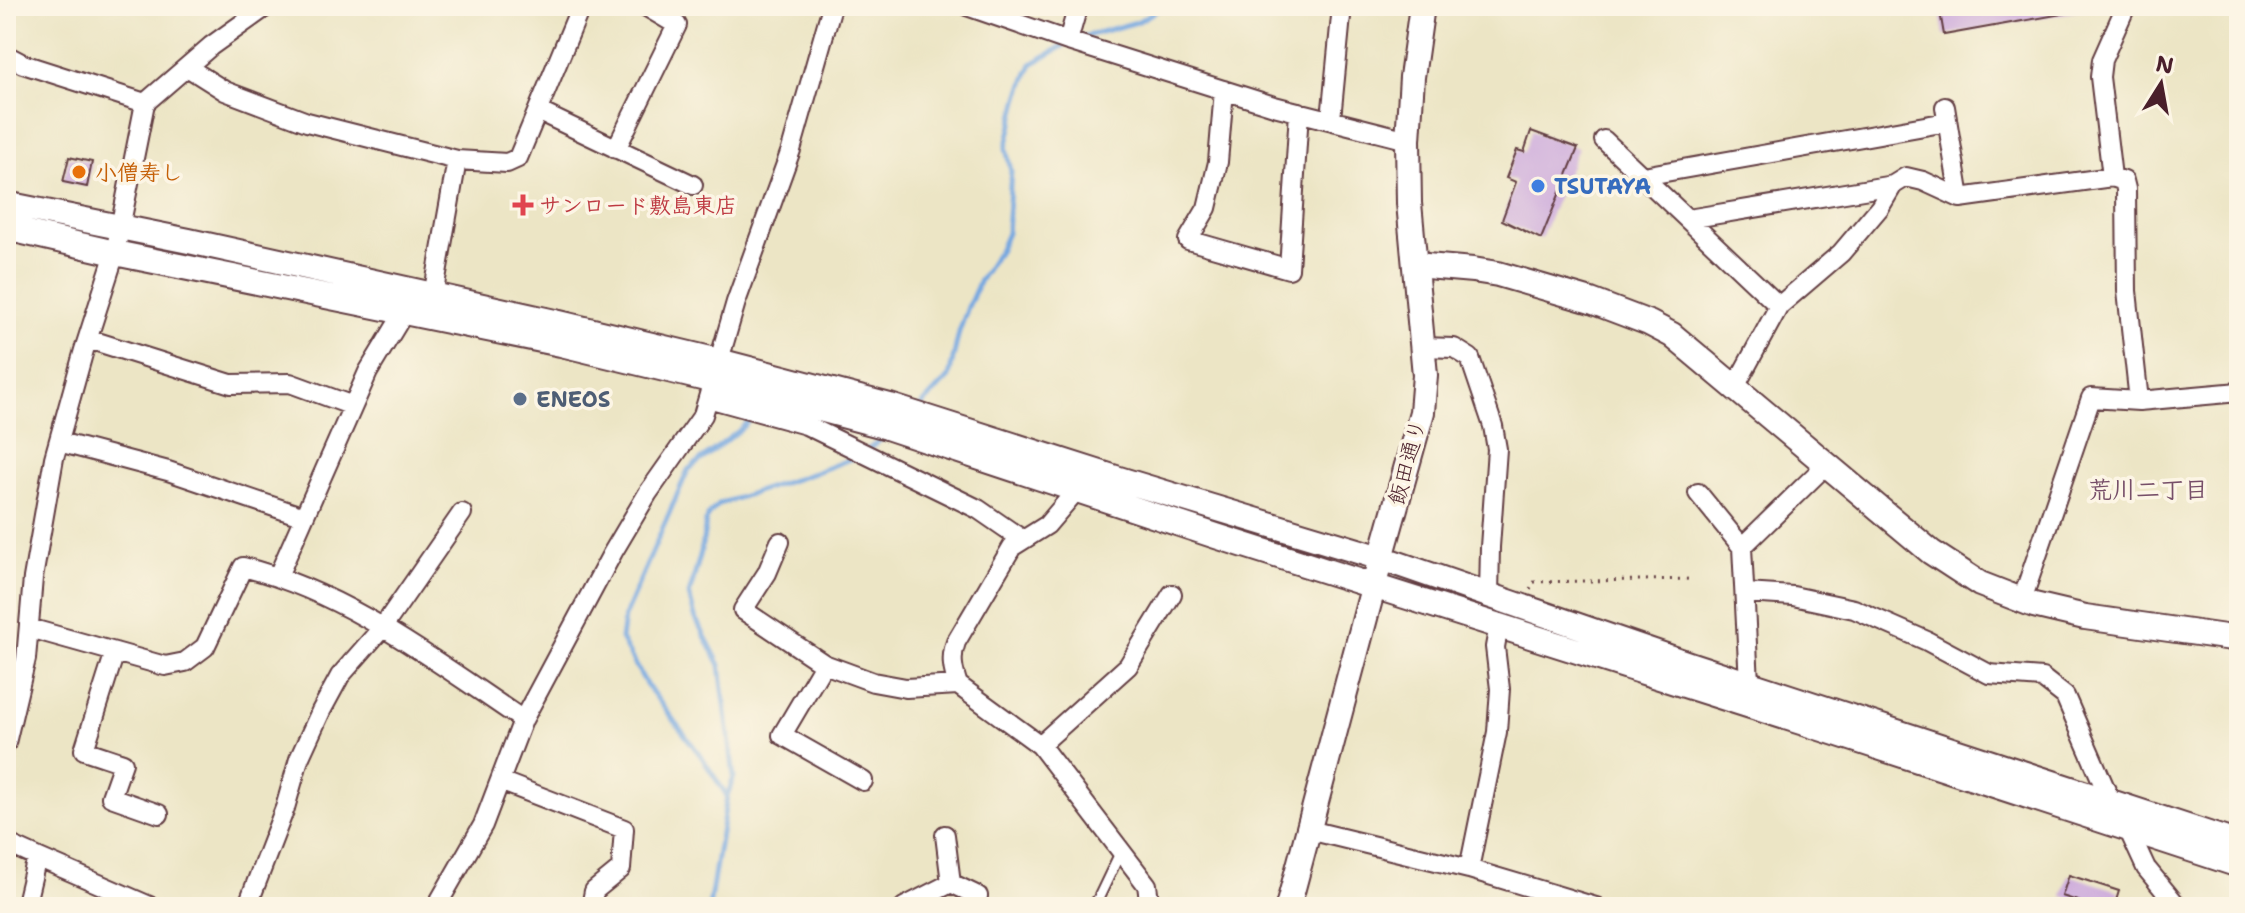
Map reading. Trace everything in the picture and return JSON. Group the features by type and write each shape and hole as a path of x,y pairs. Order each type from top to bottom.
{"street":[{"path":"7,736 26,659 33,578 59,442 115,253 145,103 211,46 267,6"},
{"path":"187,67 225,91 307,122 457,160 507,163 518,158 581,6"},
{"path":"616,149 677,25 645,6"},
{"path":"436,907 483,825 523,720 613,552 648,493 703,415 736,302 791,150 832,6"},
{"path":"967,6 1224,90 1408,140"},
{"path":"1068,41 1078,6"},
{"path":"1331,119 1342,6"},
{"name":"飯田通り","path":"1288,907 1422,412 1425,375 1409,203 1408,140 1412,77 1422,6"},
{"path":"2112,177 2100,77 2102,60 2126,6"},
{"path":"6,55 23,64 145,103"},
{"path":"1224,90 1218,162 1207,208 1188,240 1289,269 1299,112"},
{"path":"538,111 693,185"},
{"path":"1643,176 1946,114 1960,198"},
{"path":"1604,140 1779,306"},
{"path":"433,296 457,160"},
{"path":"1688,219 1893,185 1906,177 1923,181 1960,198 2112,177 2124,181 2127,291 2139,401"},
{"path":"1735,387 1779,306 1841,253 1880,207 1893,185"},
{"path":"6,204 433,296 714,380 887,427 2239,865"},
{"path":"6,228 561,344 714,380 890,406 1381,558 2239,844"},
{"path":"1415,265 1498,274 1591,301 1672,335 1931,552 1980,584 2022,600 2085,617 2239,639"},
{"path":"278,576 368,372 405,311"},
{"path":"88,339 231,384 290,383 353,406"},
{"path":"1422,347 1454,348 1470,358 1493,426 1497,449 1489,595"},
{"path":"714,380 978,509 1023,540"},
{"path":"2022,600 2091,398 2139,401 2239,392"},
{"path":"59,442 168,471 304,517"},
{"path":"1742,547 1827,464"},
{"path":"1076,488 1047,525 1012,547 956,642 952,654 953,670 958,685 1040,745 1147,885 1150,907"},
{"path":"1698,493 1742,547 1749,683"},
{"path":"247,907 285,808 299,759 340,676 383,627 462,513"},
{"path":"780,542 767,573 743,610 824,664 873,682 906,688 958,685"},
{"path":"29,628 165,666 185,662 205,647 243,567 278,576 383,627 523,720"},
{"path":"1746,593 1793,596 1854,609 1927,641 1989,674 2042,678 2065,696 2111,802"},
{"path":"1040,745 1128,666 1172,594"},
{"path":"1469,869 1497,732 1500,689 1495,647 1499,625"},
{"path":"115,652 84,750 123,763 111,797 159,814"},
{"path":"824,664 782,735 863,781"},
{"path":"500,781 624,829 621,869 594,891 591,907"},
{"path":"2128,829 2146,868 2178,907"},
{"path":"1309,830 1469,869 1540,899 1596,907"},
{"path":"945,835 951,883"},
{"path":"6,843 152,907"},
{"path":"25,907 37,857"},
{"path":"904,907 951,883"},
{"path":"951,883 978,896 973,907"}],"lane":[{"path":"1092,907 1121,851"}],"path":[{"path":"1520,606 1534,582 1693,579"}],"building":[{"path":"1939,6 2083,6 2084,10 1944,35"},
{"path":"1531,131 1578,148 1541,239 1502,220 1516,182 1506,178 1517,150 1524,152"},
{"path":"69,157 92,162 87,187 63,182"},
{"path":"2069,875 2119,891 2114,907 2096,907 2062,896"}],"waterway":[{"path":"1079,38 1137,22 1164,6"},
{"path":"919,408 949,377 968,307 1007,233 1011,171 1006,148 1027,75 1032,64 1063,46"},
{"path":"727,796 646,684 621,639 624,617 688,470 740,430 753,416"},
{"path":"866,451 887,435"},
{"path":"709,907 727,796 734,777 720,665 695,617 689,595 707,516 719,504 858,456"}],"place":[{"name":"小僧寿し","path":"79,172"},
{"name":"TSUTAYA","path":"1538,186"},
{"name":"サンロード敷島東店","path":"523,205"},
{"name":"ENEOS","path":"520,399"}],"district":[{"name":"荒川二丁目","path":"2148,490"}]}
